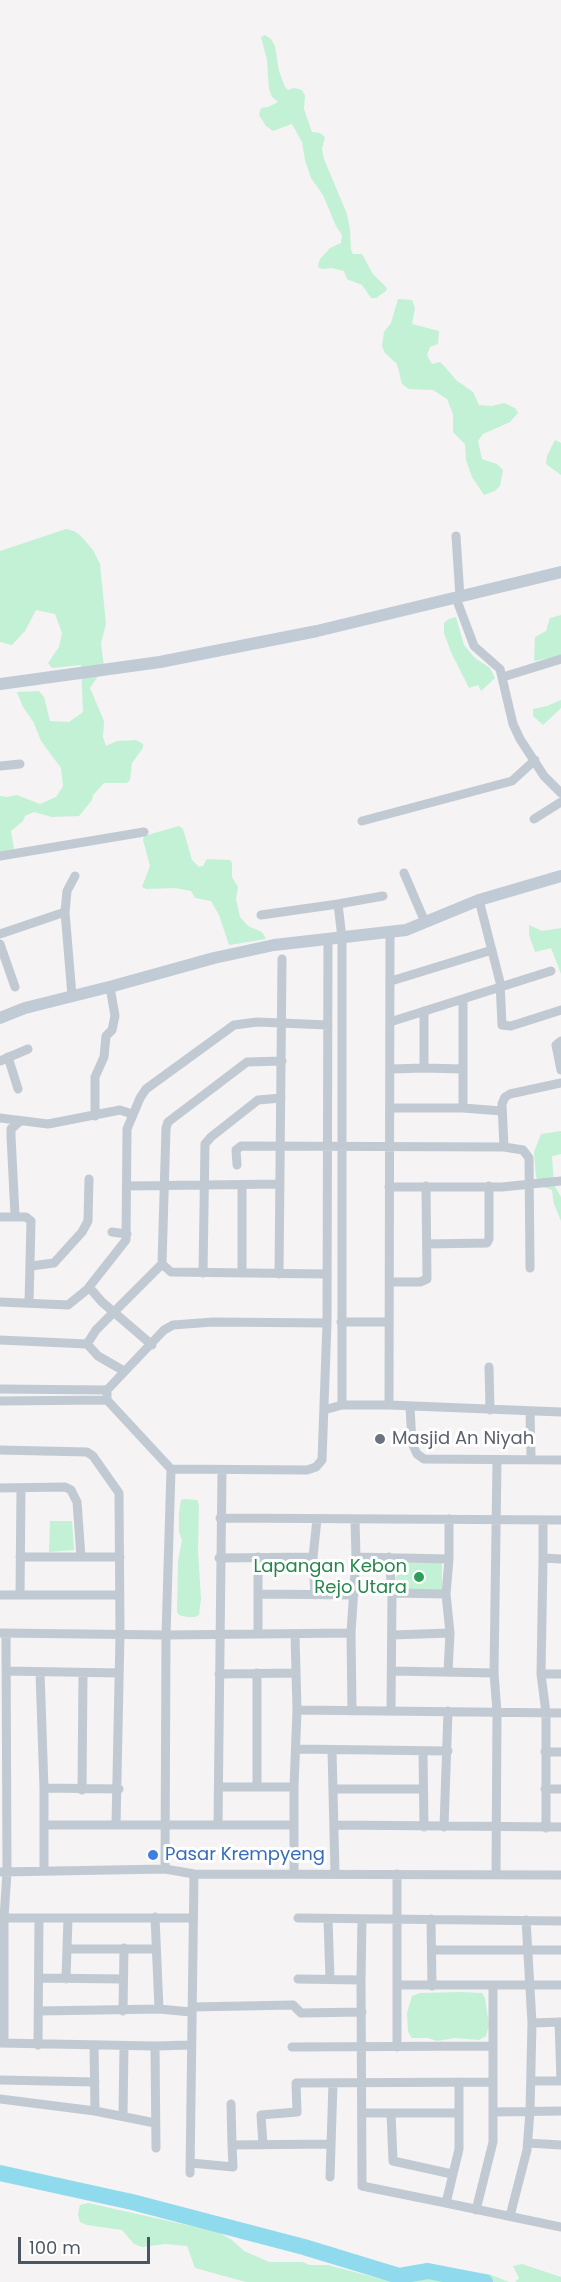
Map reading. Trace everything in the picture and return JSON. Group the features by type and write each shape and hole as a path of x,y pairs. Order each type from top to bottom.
{"street":[{"path":"456,536 458,597 474,646 499,666 513,724 520,739 543,776 561,793"},
{"path":"0,684 170,660 317,631 561,572"},
{"path":"503,677 561,658"},
{"path":"362,821 512,781 535,760"},
{"path":"0,766 20,764"},
{"path":"534,819 561,802"},
{"path":"0,856 144,832"},
{"path":"404,873 425,922"},
{"path":"72,996 65,912 67,891 75,876"},
{"path":"0,1018 25,1008 224,955 274,945 390,934 406,930 479,900 561,876"},
{"path":"261,915 383,896"},
{"path":"479,900 500,988 501,1023 504,1027 561,1010"},
{"path":"338,904 342,938 342,1405"},
{"path":"0,934 65,912"},
{"path":"389,1405 390,934"},
{"path":"171,1469 307,1470 316,1467 323,1458 327,1323 328,940"},
{"path":"0,944 15,987"},
{"path":"391,981 492,950"},
{"path":"279,1274 282,959"},
{"path":"390,1022 551,971"},
{"path":"95,1116 95,1077 104,1057 106,1036 112,1029 115,1016 110,987"},
{"path":"463,999 463,1108"},
{"path":"424,1011 424,1068"},
{"path":"0,1302 68,1305 89,1288 90,1282 124,1244 127,1234 126,1141 132,1114 146,1089 231,1027 246,1022 328,1025"},
{"path":"561,1041 556,1045 561,1070"},
{"path":"18,1089 4,1059 28,1049"},
{"path":"282,1061 247,1062 170,1119 166,1128 162,1264 171,1272 326,1274"},
{"path":"391,1069 463,1069"},
{"path":"504,1147 503,1100 510,1094 561,1083"},
{"path":"203,1273 204,1147 207,1141 260,1099 281,1098"},
{"path":"391,1108 463,1108 502,1111"},
{"path":"0,1118 48,1124 120,1110 132,1114"},
{"path":"15,1215 11,1130 19,1122"},
{"path":"237,1165 236,1150 240,1146 504,1147 520,1149 527,1152 529,1158 530,1268"},
{"path":"32,1266 54,1263 82,1232 88,1221 89,1179"},
{"path":"389,1187 530,1185 561,1181"},
{"path":"127,1186 280,1184"},
{"path":"242,1186 242,1273"},
{"path":"390,1282 425,1281 426,1186"},
{"path":"427,1244 487,1243 489,1239 489,1186"},
{"path":"0,1217 15,1215 28,1217 32,1221 29,1303"},
{"path":"112,1232 127,1234"},
{"path":"87,1344 96,1330 162,1264"},
{"path":"89,1288 152,1345"},
{"path":"341,1322 388,1322"},
{"path":"107,1395 124,1371 152,1345 164,1330 179,1323 327,1323"},
{"path":"0,1340 87,1344 98,1356 124,1371"},
{"path":"489,1367 489,1410"},
{"path":"0,1389 107,1395 171,1469 166,1635 165,1869"},
{"path":"0,1401 107,1395"},
{"path":"324,1410 342,1405 389,1405 561,1412"},
{"path":"410,1407 412,1443 420,1457 428,1460 561,1460"},
{"path":"530,1411 531,1457"},
{"path":"0,1450 90,1453 119,1493 120,1634 116,1825"},
{"path":"496,1874 497,1712 494,1673 497,1461"},
{"path":"218,1825 219,1558 222,1470"},
{"path":"0,1488 65,1487 70,1490 77,1502 81,1557"},
{"path":"20,1595 21,1488"},
{"path":"220,1518 561,1520"},
{"path":"352,1710 351,1633 356,1557 355,1519"},
{"path":"315,1595 313,1557 317,1520"},
{"path":"448,1672 450,1633 446,1594 449,1520"},
{"path":"543,1520 541,1674 546,1713 546,1828"},
{"path":"20,1557 120,1557"},
{"path":"258,1557 260,1594 258,1633"},
{"path":"219,1558 313,1557"},
{"path":"356,1557 449,1558"},
{"path":"389,1557 392,1593 391,1710"},
{"path":"543,1558 561,1559"},
{"path":"392,1593 446,1594"},
{"path":"260,1594 354,1595"},
{"path":"0,1595 120,1595"},
{"path":"190,2045 2,2043 3,1710 6,1671 3,1633 166,1635 351,1633"},
{"path":"392,1635 450,1633"},
{"path":"294,1873 297,1710 295,1634"},
{"path":"6,1671 119,1672"},
{"path":"392,1671 494,1673"},
{"path":"40,1672 44,1871"},
{"path":"82,1673 82,1790"},
{"path":"257,1673 257,1786"},
{"path":"219,1674 295,1673"},
{"path":"541,1674 561,1674"},
{"path":"297,1710 561,1713"},
{"path":"444,1827 448,1711"},
{"path":"296,1749 448,1751"},
{"path":"332,1750 335,1873"},
{"path":"423,1751 424,1827"},
{"path":"545,1752 561,1752"},
{"path":"219,1787 294,1787"},
{"path":"44,1788 118,1789"},
{"path":"334,1789 423,1789"},
{"path":"545,1789 561,1789"},
{"path":"44,1825 294,1825"},
{"path":"334,1825 561,1827"},
{"path":"3,1872 165,1869 194,1874 561,1875"},
{"path":"190,2173 194,1874"},
{"path":"397,1874 397,2047"},
{"path":"155,1917 159,2009"},
{"path":"2,1918 192,1918"},
{"path":"38,2044 39,1918"},
{"path":"66,1979 68,1918"},
{"path":"297,1918 561,1921"},
{"path":"328,1919 330,1979"},
{"path":"362,1919 362,2186 561,2227"},
{"path":"431,1919 432,1986"},
{"path":"510,2216 528,2143 530,2111 532,2023 526,1920"},
{"path":"123,2011 124,1948"},
{"path":"68,1949 155,1949"},
{"path":"432,1950 561,1950"},
{"path":"40,1978 123,1979"},
{"path":"298,1979 361,1980"},
{"path":"398,1985 561,1985"},
{"path":"476,2210 493,2142 493,1985"},
{"path":"39,2011 123,2011 293,2005 301,2013 362,2012"},
{"path":"531,2081 561,2081 560,2022 532,2023"},
{"path":"94,2045 95,2111"},
{"path":"123,2116 124,2046"},
{"path":"154,2046 156,2148"},
{"path":"292,2047 493,2046"},
{"path":"0,2080 95,2082"},
{"path":"446,2203 459,2149 459,2082"},
{"path":"263,2145 261,2115 297,2112 296,2083 493,2082"},
{"path":"330,2177 333,2083"},
{"path":"0,2099 95,2111 155,2123"},
{"path":"190,2163 233,2167 231,2104"},
{"path":"494,2112 561,2111"},
{"path":"362,2113 459,2113"},
{"path":"392,2113 393,2161 452,2174"},
{"path":"528,2143 561,2145"},
{"path":"232,2145 330,2144"}],"green space":[{"path":"265,35 275,46 279,71 285,87 288,90 294,88 302,90 305,96 304,109 312,132 320,133 325,137 322,149 324,159 347,214 351,250 353,254 362,254 373,274 387,288 376,298 371,298 362,285 347,279 344,271 319,268 320,259 330,248 341,243 342,235 323,195 311,178 302,142 292,124 273,131 266,126 259,115 261,108 278,102 272,97 269,89 267,60 261,37"},
{"path":"398,299 412,300 415,308 412,324 439,331 438,344 430,347 427,355 432,364 440,362 456,380 473,392 479,405 492,406 504,403 515,408 518,413 510,422 483,434 478,441 482,459 497,464 503,470 500,486 495,491 484,495 472,477 466,460 465,444 453,432 453,414 447,399 433,390 409,389 402,384 397,364 385,353 382,346 384,332 391,323"},
{"path":"555,440 561,443 561,475 546,464 547,456"},
{"path":"66,529 80,535 93,550 100,564 106,624 101,643 104,667 90,688 104,721 103,737 106,746 117,741 136,740 143,744 143,748 132,763 130,780 127,783 104,783 79,816 52,817 34,812 25,816 23,821 11,831 14,849 0,852 0,796 17,795 40,804 56,797 63,786 61,768 41,741 17,692 39,691 44,697 50,721 69,722 83,712 81,665 52,668 48,663 59,647 62,633 55,614 36,610 25,631 12,645 0,642 0,551"},
{"path":"561,615 561,661 551,658 534,661 535,637 546,631 550,618"},
{"path":"456,617 464,645 475,658 490,668 495,678 481,691 478,685 469,688 444,633 444,623"},
{"path":"561,700 561,708 543,725 533,716 533,709"},
{"path":"179,826 183,829 192,860 199,867 203,866 207,859 230,860 232,877 238,887 236,899 240,917 248,926 262,932 266,939 229,945 219,915 211,901 195,898 191,891 142,887 150,866 144,836"},
{"path":"529,925 542,931 561,928 561,974 551,948 535,952 529,935"},
{"path":"561,1131 561,1154 552,1156 554,1185 561,1197 561,1221 554,1204 552,1190 541,1186 536,1177 534,1152 541,1134"},
{"path":"181,1500 197,1500 199,1505 198,1551 201,1599 199,1615 195,1617 179,1615 177,1612 178,1561 182,1540 179,1532 179,1513"},
{"path":"50,1521 72,1521 74,1550 49,1552"},
{"name":"Lapangan Kebon Rejo Utara","path":"442,1562 442,1591 396,1592 397,1563"},
{"path":"420,1993 482,1993 485,1998 489,2025 486,2036 479,2040 455,2038 437,2041 428,2038 412,2038 408,2032 407,2013 412,1996"},
{"path":"88,2203 218,2232 232,2240 244,2251 269,2262 328,2265 381,2279 416,2277 465,2281 481,2274 489,2274 509,2282 246,2282 195,2268 187,2246 165,2244 142,2247 134,2244 122,2230 80,2222 78,2214 80,2205"},
{"path":"522,2264 561,2277 561,2282 515,2282 519,2278 513,2266"}],"waterway":[{"path":"0,2173 132,2202 304,2247 399,2276 428,2271 485,2282"}],"place":[{"name":"Masjid An Niyah","path":"380,1439"},
{"name":"Lapangan Kebon Rejo Utara","path":"419,1577"},
{"name":"Pasar Krempyeng","path":"153,1855"}]}
